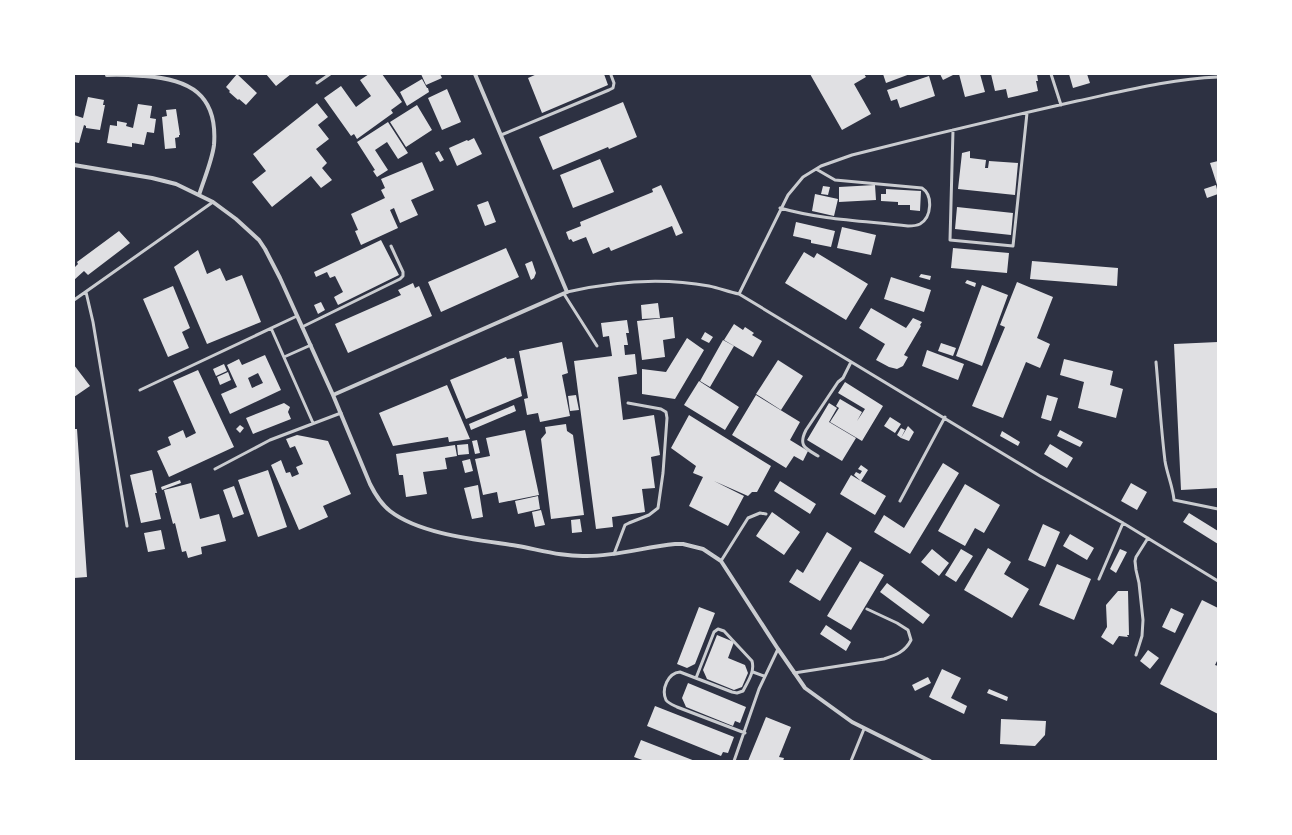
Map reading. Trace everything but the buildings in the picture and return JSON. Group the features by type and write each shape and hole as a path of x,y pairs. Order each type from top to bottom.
{"street":[{"path":"333,395 566,293 475,74"},
{"path":"107,75 168,79 189,87 205,100 214,120 214,145 199,195"},
{"path":"74,165 164,180 176,184 213,202 250,231 265,248 276,269 341,413 376,496 390,510 400,517 439,532 558,553 586,556 614,554 660,545 683,544 703,549 721,561 794,674 805,688 864,729 930,761"}],"lane":[{"path":"317,83 330,74"},
{"path":"1051,74 1060,105"},
{"path":"501,136 613,88 614,83 611,75"},
{"path":"739,294 780,208 788,195 803,177 821,166 852,155 1060,105 1159,83 1182,79 1218,77"},
{"path":"953,130 950,240 1013,246 1027,113"},
{"path":"780,208 796,213 822,217 908,226 920,224 924,221 928,214 930,204 929,197 927,191 922,188 835,180 816,169"},
{"path":"74,300 213,202"},
{"path":"302,327 400,279 403,276 403,272 391,246"},
{"path":"598,346 566,293 615,283 654,281 709,286 739,294 945,417 1040,476 1123,523 1218,581"},
{"path":"86,292 93,322 127,526"},
{"path":"140,390 297,316"},
{"path":"271,328 313,423"},
{"path":"284,357 311,345"},
{"path":"818,456 803,444 802,439 806,430 838,382 843,378 851,362"},
{"path":"1156,362 1165,462 1170,485 1174,493 1174,500 1218,509"},
{"path":"614,554 625,525 649,515 658,508 663,473 667,418 666,412 661,409 628,403"},
{"path":"216,469 270,440 341,413"},
{"path":"900,501 945,417"},
{"path":"721,561 748,518 760,513 766,514"},
{"path":"1099,579 1123,523"},
{"path":"1136,655 1142,636 1143,620 1135,561 1148,538"},
{"path":"794,674 884,659 897,655 907,648 911,640 908,630 897,623 867,609"},
{"path":"696,678 714,632 718,629 724,630 752,661 754,666 753,672 744,691 737,693 696,678 680,672 675,672 668,679 665,695 669,702 677,707 744,733"},
{"path":"734,761 764,676 778,649"},
{"path":"753,672 764,676"},
{"path":"851,761 864,729"}]}
